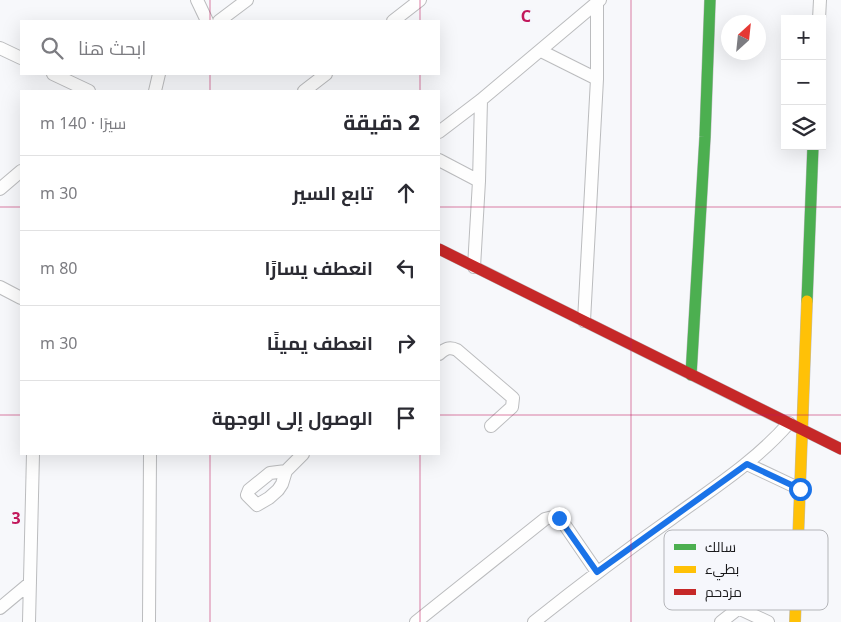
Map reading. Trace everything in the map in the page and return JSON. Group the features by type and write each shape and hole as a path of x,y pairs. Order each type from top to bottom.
{"street":[{"path":"197,0 207,20"},
{"path":"219,20 247,0"},
{"path":"394,20 420,0"},
{"path":"690,375 705,137 710,0"},
{"path":"819,15 820,0"},
{"path":"584,322 597,79 599,1"},
{"path":"440,131 541,51 599,1"},
{"path":"2,50 20,58"},
{"path":"541,51 597,79"},
{"path":"55,75 87,90"},
{"path":"155,90 159,75"},
{"path":"305,90 325,75"},
{"path":"474,267 481,100"},
{"path":"798,530 813,150"},
{"path":"440,161 479,181"},
{"path":"0,189 20,172"},
{"path":"440,250 841,449"},
{"path":"0,287 20,297"},
{"path":"440,353 446,348 457,350 513,398 514,403 512,407 491,426"},
{"path":"534,622 597,572 747,464 775,439 789,423"},
{"path":"29,622 34,455"},
{"path":"149,622 153,455"},
{"path":"286,471 302,455"},
{"path":"747,464 800,489"},
{"path":"416,622 545,519 551,517 562,520 597,572"},
{"path":"0,608 30,583"},
{"path":"721,622 736,610"},
{"path":"742,610 768,622"}],"traffic: fast":[{"path":"691,375 705,137 710,0"},
{"path":"807,301 813,150"}],"traffic: slow":[{"path":"798,530 807,301"},
{"path":"795,610 795,622"}],"traffic: jam":[{"path":"440,249 841,449"}],"route":[{"path":"559,518 597,572 747,464 800,489"}]}
